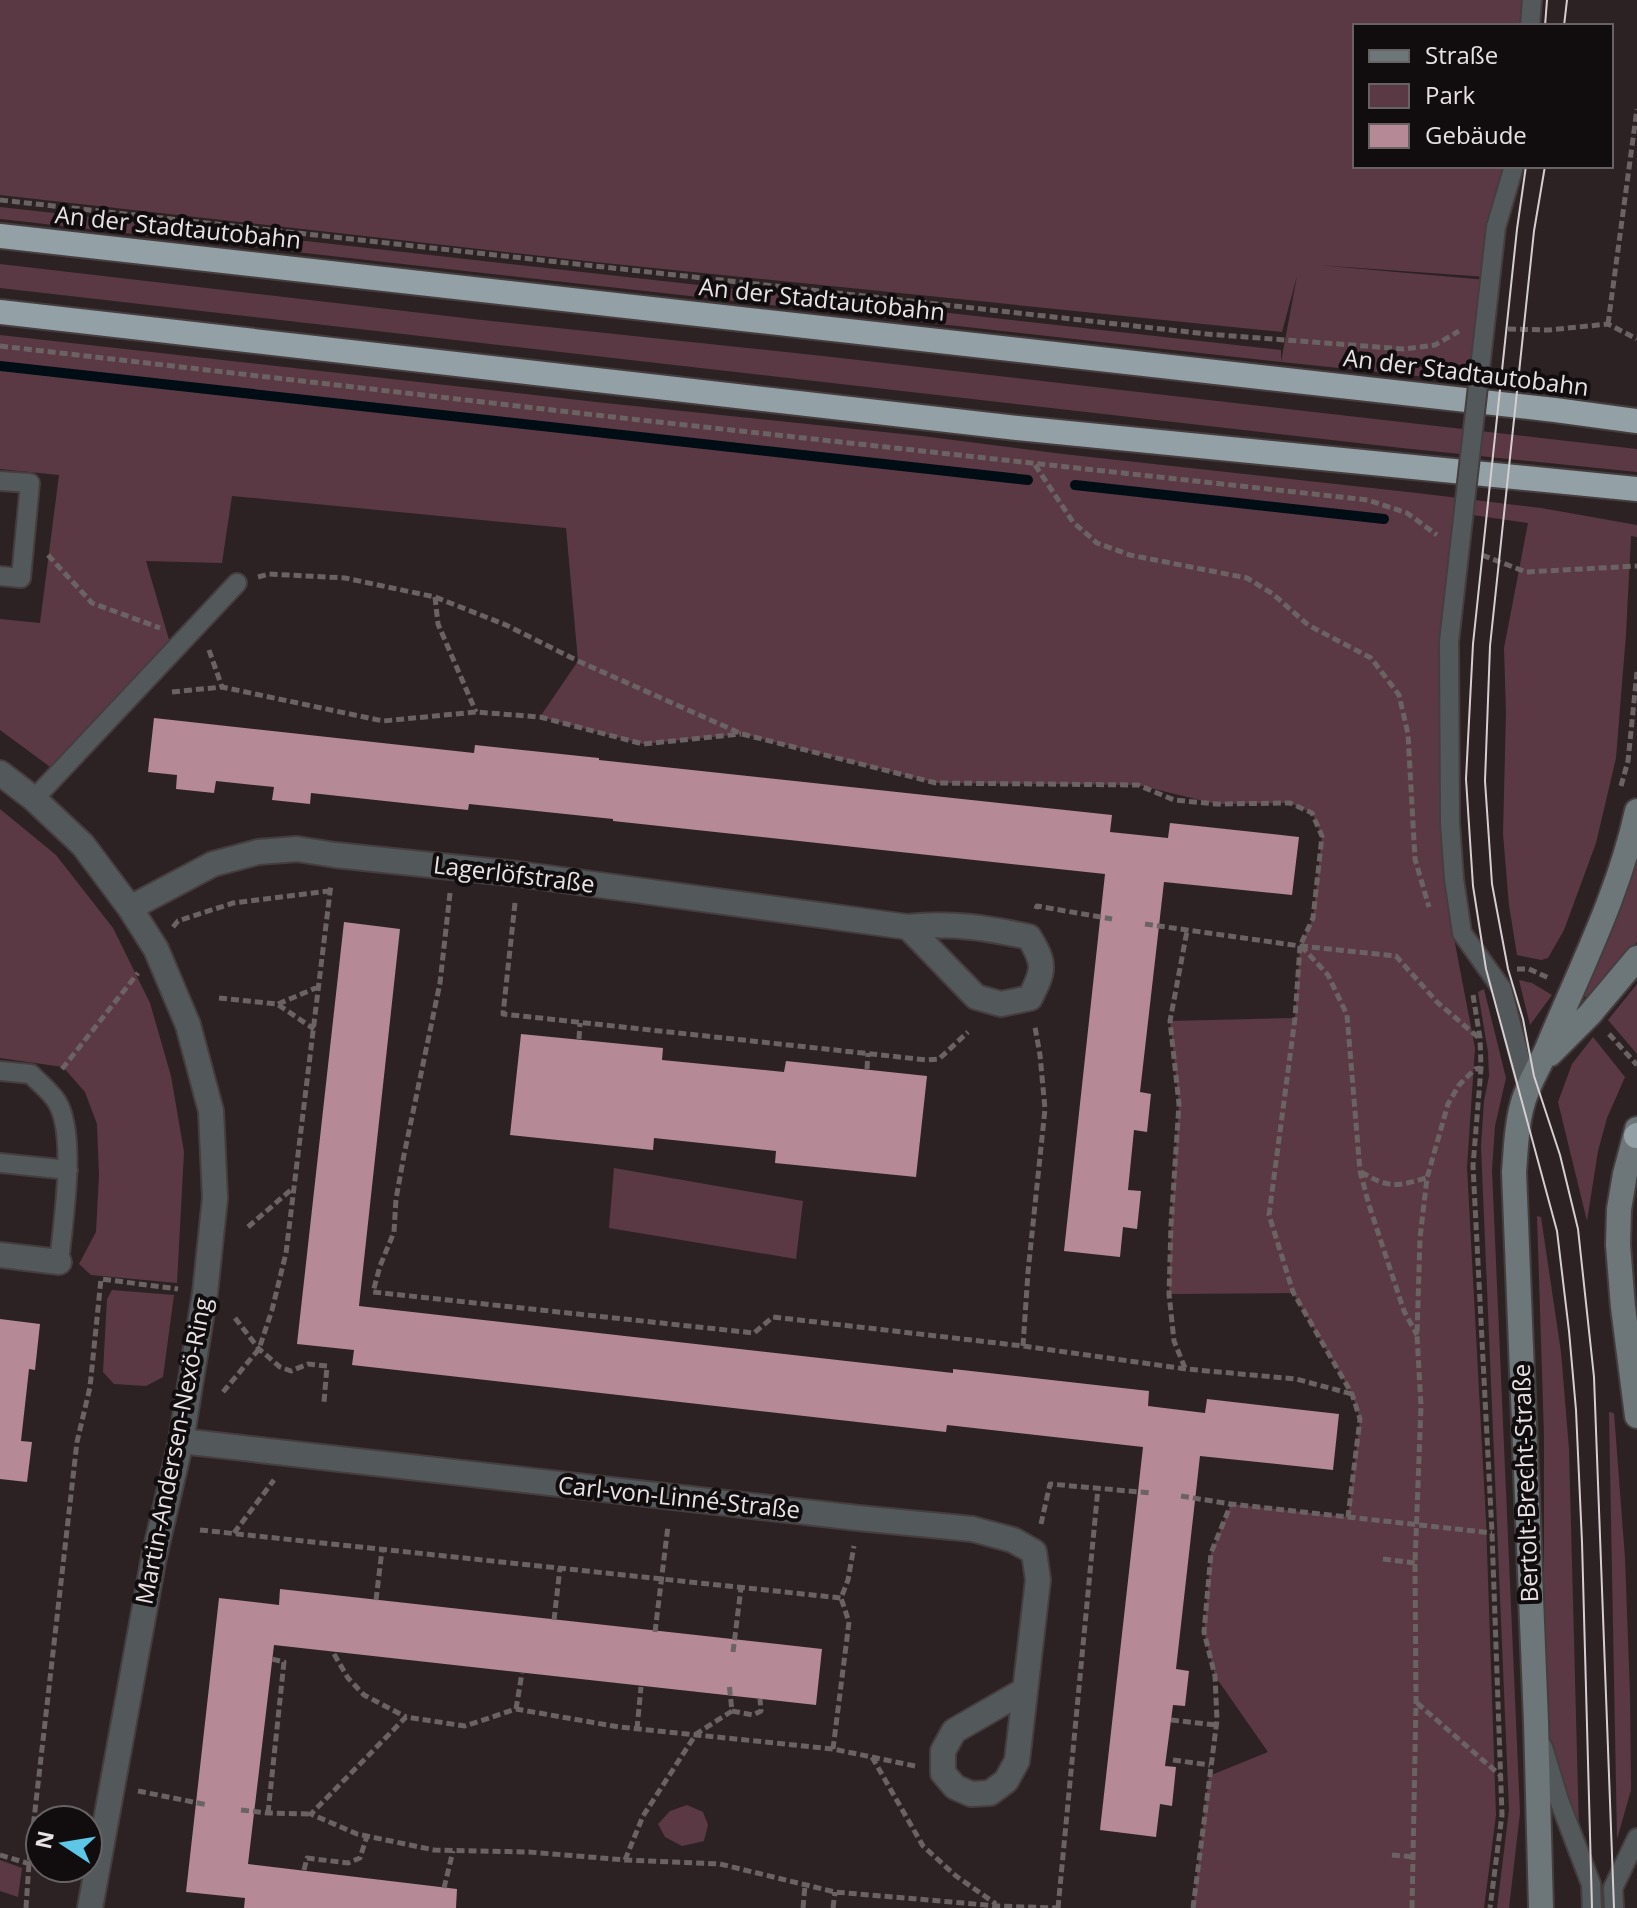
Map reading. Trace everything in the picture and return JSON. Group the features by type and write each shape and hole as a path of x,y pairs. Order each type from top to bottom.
{"highway":[{"name":"An der Stadtautobahn","path":"0,236 1637,421"},
{"path":"0,312 1017,428 1637,489"}],"main road":[{"name":"Bertolt-Brecht-Straße","path":"1541,1908 1514,1172 1520,1116 1528,1089 1611,899 1637,811"},
{"name":"Bertolt-Brecht-Straße","path":"1541,1063 1590,1014 1637,958"},
{"path":"1637,1134 1619,1209 1618,1245 1637,1416"}],"street":[{"name":"Martin-Andersen-Nexö-Ring","path":"0,773 34,799 83,845 156,949 188,1025 211,1111 215,1198 205,1293 181,1441 154,1557 90,1908"},
{"name":"Lagerlöfstraße","path":"130,908 213,864 258,852 297,849 518,874 908,927 935,924 985,928 1029,937"},
{"path":"908,927 976,997 1001,1004 1030,998 1042,975 1039,953 1029,937"},
{"path":"0,1255 59,1262"},
{"name":"Carl-von-Linné-Straße","path":"181,1441 972,1529 1013,1540 1034,1552"},
{"path":"1025,1690 954,1731 943,1751 943,1773 955,1787 971,1794 990,1793 1006,1781 1017,1761 1038,1580 1034,1552"}],"lane":[{"path":"1530,24 1532,0"},
{"path":"1513,168 1496,227 1449,642 1450,823 1462,933 1502,989 1528,1089"},
{"path":"0,481 30,483 21,578 0,576"},
{"path":"34,799 237,583"},
{"path":"0,1071 31,1074 57,1102 66,1131 68,1170 59,1262"},
{"path":"0,1163 68,1170"},
{"path":"1536,1722 1559,1800 1591,1884 1592,1908"},
{"path":"1614,1908 1613,1888 1637,1838"}],"path":[{"path":"1608,324 1637,109"},
{"path":"0,200 1207,334 1404,349 1435,345 1466,327"},
{"path":"1494,328 1549,330 1608,324 1637,339"},
{"path":"0,346 1035,465 1368,500 1407,513 1445,541"},
{"path":"1035,465 1073,522 1097,543 1130,555 1247,578 1273,594 1308,625 1371,658 1399,695"},
{"path":"26,531 92,603 166,630"},
{"path":"1472,551 1526,572 1637,566"},
{"path":"237,583 269,574 345,578 435,597 506,625 578,661 742,734 936,783 1138,785 1174,800 1216,804 1290,803 1312,813 1322,836 1313,918 1300,946 1295,1018 1269,1215 1293,1292 1352,1394 1360,1419 1348,1517"},
{"path":"435,597 438,624 476,712"},
{"path":"199,622 222,687"},
{"path":"121,707 150,694 222,687 383,721 476,712 540,717 643,744 742,734"},
{"path":"453,868 440,983 404,1155 394,1232 373,1292 754,1333 773,1317 1023,1346 1186,1369 1296,1379 1352,1394"},
{"path":"518,874 503,1014 927,1060 939,1059 968,1032"},
{"path":"43,1087 63,1067 178,921 233,903 329,891 286,1253 259,1349 223,1392"},
{"path":"1029,937 1037,906 1112,919"},
{"path":"1145,924 1396,956 1437,1002 1480,1038"},
{"path":"1186,1369 1174,1341 1169,1294 1179,1104 1170,1021 1187,931"},
{"path":"1300,946 1328,975 1347,1015 1360,1171 1404,1311 1417,1335"},
{"path":"1471,986 1480,1038 1481,1068 1473,1166 1492,1533 1502,1815 1490,1908"},
{"path":"277,1004 318,987"},
{"path":"219,998 277,1004 314,1029"},
{"path":"1023,1346 1045,1109 1030,998"},
{"path":"579,1039 580,1023"},
{"path":"867,1069 868,1053"},
{"path":"1412,1908 1415,1563 1421,1406 1417,1335 1420,1238 1427,1178 1448,1104 1459,1085 1475,1069 1481,1068"},
{"path":"1360,1171 1383,1185 1406,1184 1427,1178"},
{"path":"248,1227 294,1188"},
{"path":"36,1804 77,1442 90,1387 101,1279 205,1293"},
{"path":"235,1318 259,1349 280,1367 291,1371 308,1364 327,1366 324,1402"},
{"path":"234,1534 292,1454"},
{"path":"1034,1552 1050,1484 1151,1493"},
{"path":"241,1810 311,1814 357,1834 434,1850 529,1852 720,1864 835,1892 998,1907 1057,1908 1098,1488"},
{"path":"1181,1496 1492,1533"},
{"path":"655,1632 672,1497"},
{"path":"1193,1908 1216,1725 1215,1676 1204,1632 1211,1553 1231,1504"},
{"path":"833,1749 849,1622 841,1598 848,1580 858,1518"},
{"path":"200,1530 841,1598"},
{"path":"376,1600 382,1550"},
{"path":"1383,1559 1415,1563"},
{"path":"554,1620 560,1568"},
{"path":"733,1652 741,1588"},
{"path":"334,1654 348,1678 364,1695 406,1717 465,1726 516,1709 637,1729 833,1749 943,1773"},
{"path":"268,1813 284,1662 272,1659"},
{"path":"516,1709 522,1673"},
{"path":"729,1683 732,1711"},
{"path":"637,1729 641,1687"},
{"path":"625,1860 643,1816 696,1734 732,1711 753,1715 761,1711 760,1699"},
{"path":"1416,1702 1500,1776"},
{"path":"311,1814 406,1717"},
{"path":"1171,1720 1216,1725"},
{"path":"872,1757 923,1846 956,1876 998,1907"},
{"path":"1173,1760 1210,1765"},
{"path":"111,1786 208,1805"},
{"path":"304,1870 307,1858 348,1863 360,1858 367,1836"},
{"path":"444,1888 453,1851"},
{"path":"0,1855 24,1862"},
{"path":"1392,1855 1414,1857"},
{"path":"26,1908 28,1884"},
{"path":"803,1908 805,1886"},
{"path":"833,1908 835,1892"}],"green space":[{"path":"0,0 1523,0 1521,24 1353,24 1353,168 1507,168 1487,277 1317,265 1487,280 1475,382 1281,362 1297,276 1282,332 595,262 0,195"},
{"path":"0,207 1281,350 1281,362 0,219"},
{"path":"0,264 1637,449 1637,472 0,288"},
{"path":"0,335 1417,493 1541,508 1637,525 1637,537 1631,536 1616,758 1596,843 1564,930 1548,958 1541,960 1517,955 1503,834 1504,648 1528,523 1459,513 1442,829 1453,933 1475,1048 1467,1167 1486,1521 1496,1815 1484,1908 1193,1908 1209,1776 1268,1752 1215,1676 1204,1632 1211,1553 1231,1504 1348,1517 1360,1419 1352,1394 1293,1293 1169,1294 1179,1104 1170,1021 1295,1018 1300,946 1313,918 1322,836 1312,813 1290,803 1216,804 1138,785 936,783 742,734 643,744 540,717 578,661 566,528 232,496 222,563 146,561 172,650 53,769 0,730 0,619 40,623 59,475 0,469"},
{"path":"0,809 56,855 113,928 150,1003 171,1076 184,1152 177,1283 91,1275 79,1264 96,1232 99,1175 97,1124 85,1092 63,1067 0,1058"},
{"path":"1637,844 1637,942 1589,1001 1581,991"},
{"path":"1519,980 1532,983 1552,995 1530,1025"},
{"path":"1637,984 1637,1054 1608,1020"},
{"path":"1484,989 1506,1078 1495,1126 1492,1170 1520,1813 1509,1908 1497,1908 1509,1810 1481,1146 1489,1076 1478,992"},
{"path":"1593,1037 1625,1077 1607,1118 1598,1151 1587,1221 1558,1102 1572,1064"},
{"path":"614,1168 803,1201 796,1259 609,1228"},
{"path":"1537,1216 1541,1217 1561,1352 1569,1449 1579,1831 1548,1745 1544,1641 1544,1436"},
{"path":"112,1290 174,1295 163,1377 146,1386 114,1384 103,1372 107,1299"},
{"path":"1609,1412 1614,1413 1625,1558 1630,1694 1631,1790 1617,1839"},
{"path":"687,1805 703,1812 708,1825 704,1841 682,1846 665,1837 658,1824 670,1811"},
{"path":"0,1860 22,1868 18,1897 0,1891"}],"building":[{"path":"154,718 474,753 475,745 1112,815 1110,832 1168,838 1170,823 1299,837 1292,895 1164,882 1140,1092 1151,1094 1147,1132 1134,1130 1128,1190 1141,1191 1137,1229 1123,1227 1120,1257 1064,1251 1105,874 469,804 468,810 311,793 310,804 272,800 274,787 216,781 214,793 176,789 177,775 148,772"},
{"path":"344,922 400,929 359,1306 953,1373 953,1369 1149,1391 1148,1406 1205,1413 1207,1399 1339,1414 1333,1470 1200,1456 1176,1669 1189,1671 1185,1706 1173,1705 1165,1766 1176,1767 1172,1806 1160,1804 1156,1837 1100,1830 1143,1447 947,1425 946,1432 352,1365 354,1350 297,1344"},
{"path":"521,1034 663,1048 662,1060 784,1072 786,1061 927,1076 916,1177 775,1163 776,1151 654,1138 653,1150 510,1135"},
{"path":"0,1319 40,1324 35,1370 29,1369 21,1441 32,1442 27,1482 0,1479"},
{"path":"280,1589 822,1649 816,1705 274,1645 248,1864 457,1889 456,1908 244,1908 245,1898 186,1892 219,1598 279,1605"}],"waterway":[{"path":"0,366 1028,480"},
{"path":"1075,485 1384,519"}],"tram line":[{"path":"1545,24 1547,0"},
{"path":"1564,24 1567,0"},
{"path":"1526,168 1473,644 1466,779 1473,886 1486,969 1557,1231 1569,1331 1582,1542 1592,1908"},
{"path":"1545,168 1534,231 1490,646 1485,781 1492,884 1508,969 1523,1019 1534,1076 1560,1155 1578,1229 1594,1377 1614,1908"}]}
